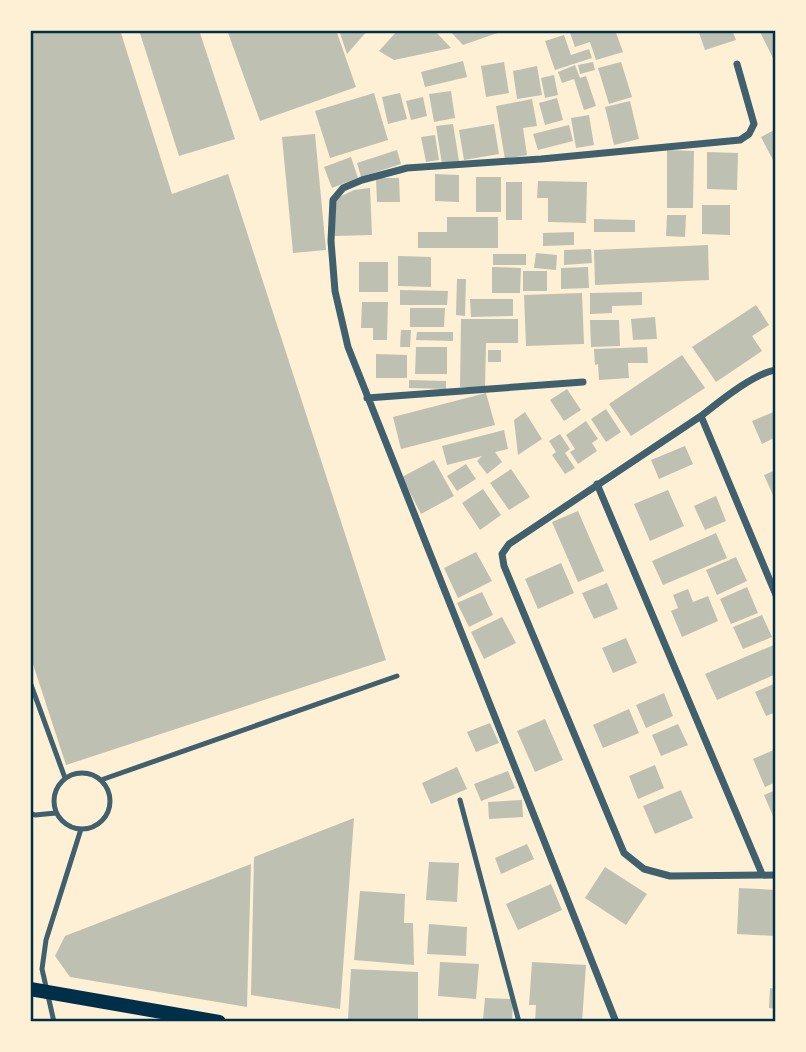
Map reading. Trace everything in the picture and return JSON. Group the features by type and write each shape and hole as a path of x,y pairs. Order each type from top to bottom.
{"main road":[{"path":"30,989 219,1022"}],"street":[{"path":"616,1022 348,348 335,291 331,241 333,200 343,188 407,168 541,159 740,140 749,134 754,124 737,64"},
{"path":"776,370 766,371 597,484 509,544 502,554 624,853 644,869 670,876 776,874"},
{"path":"367,398 583,382"},
{"path":"701,416 776,596"},
{"path":"597,484 762,874"}],"lane":[{"path":"101,780 397,676"},
{"path":"30,682 65,778"},
{"path":"84,772 101,780 110,797 106,816 90,828 71,827 62,821 54,804 58,785 65,778 84,772"},
{"path":"460,800 519,1022"},
{"path":"30,813 57,813"},
{"path":"54,1022 42,969 46,940 81,829"}],"building":[{"path":"30,30 120,30 172,194 228,174 386,660 66,765 30,655"},
{"path":"139,30 199,30 235,139 179,156"},
{"path":"227,30 336,30 356,87 260,121"},
{"path":"339,30 368,30 347,54"},
{"path":"398,30 434,30 451,48 394,60 379,51"},
{"path":"449,30 506,30 463,45"},
{"path":"569,30 615,30 623,52 596,60 590,42 575,47"},
{"path":"698,30 732,30 736,40 705,50"},
{"path":"759,30 776,30 776,64"},
{"path":"564,35 571,55 589,49 592,58 555,70 545,41"},
{"path":"463,61 467,77 425,87 421,72"},
{"path":"504,62 509,93 486,97 481,66"},
{"path":"593,62 595,70 580,74 578,65"},
{"path":"621,62 632,97 609,104 598,68"},
{"path":"575,65 580,78 586,76 596,106 584,110 574,79 562,83 558,72"},
{"path":"537,66 542,95 517,99 513,71"},
{"path":"554,75 558,95 545,98 541,78"},
{"path":"451,91 455,118 434,122 429,94"},
{"path":"374,93 388,140 330,158 315,111"},
{"path":"400,93 407,119 388,124 382,97"},
{"path":"423,97 427,116 411,120 406,101"},
{"path":"557,98 563,120 545,125 539,103"},
{"path":"532,99 537,126 523,128 527,155 505,159 496,106"},
{"path":"630,101 639,139 614,145 605,107"},
{"path":"589,115 594,145 576,148 571,118"},
{"path":"453,124 459,161 442,164 436,126"},
{"path":"494,124 499,154 464,160 459,130"},
{"path":"569,125 573,141 538,150 533,134"},
{"path":"776,129 776,158 773,160 761,137"},
{"path":"315,134 326,250 293,253 282,137"},
{"path":"435,135 439,160 426,162 421,137"},
{"path":"397,150 401,164 361,177 357,163"},
{"path":"667,150 694,151 693,208 667,208"},
{"path":"707,152 738,153 737,190 707,189"},
{"path":"351,157 358,178 332,188 324,167"},
{"path":"435,174 459,175 459,202 435,201"},
{"path":"476,177 501,177 501,212 476,212"},
{"path":"376,178 399,178 400,202 377,202"},
{"path":"538,181 587,182 586,223 548,222 548,198 537,198"},
{"path":"506,182 522,182 522,220 506,220"},
{"path":"370,188 372,235 335,236 335,199 354,190"},
{"path":"702,205 730,205 730,235 702,234"},
{"path":"667,215 686,215 685,237 666,236"},
{"path":"447,217 498,217 498,248 418,248 418,232 447,232"},
{"path":"594,219 635,220 635,232 594,232"},
{"path":"574,232 574,245 543,246 543,233"},
{"path":"708,245 709,280 595,285 594,250"},
{"path":"591,249 592,263 564,265 564,250"},
{"path":"536,253 557,255 556,270 534,268"},
{"path":"493,254 526,254 526,265 493,265"},
{"path":"398,256 431,257 431,287 398,286"},
{"path":"359,262 388,262 388,292 359,292"},
{"path":"492,267 521,268 520,293 492,293"},
{"path":"588,267 589,288 561,289 561,268"},
{"path":"523,271 547,271 547,291 523,291"},
{"path":"457,279 466,279 465,316 456,315"},
{"path":"400,290 448,291 447,305 400,305"},
{"path":"642,292 642,305 612,306 612,313 590,314 590,293"},
{"path":"582,293 584,344 526,346 524,295"},
{"path":"470,299 513,299 513,316 471,317"},
{"path":"362,302 388,302 387,340 373,340 373,328 361,328"},
{"path":"756,305 769,325 752,336 762,351 716,382 692,347"},
{"path":"410,308 445,308 444,327 410,327"},
{"path":"655,317 657,339 633,340 631,319"},
{"path":"461,319 518,319 518,343 486,343 485,387 460,387"},
{"path":"590,320 619,320 620,346 591,347"},
{"path":"401,330 411,330 410,347 400,347"},
{"path":"417,332 453,332 453,341 416,340"},
{"path":"416,347 447,347 447,374 415,374"},
{"path":"647,347 648,363 628,363 629,378 599,380 594,349"},
{"path":"488,350 501,350 501,362 488,362"},
{"path":"376,354 407,355 407,378 376,378"},
{"path":"682,355 705,388 631,436 609,404"},
{"path":"409,380 446,381 446,389 409,388"},
{"path":"567,389 581,410 564,421 550,400"},
{"path":"486,393 495,425 401,449 393,417"},
{"path":"606,409 621,432 606,442 591,419"},
{"path":"776,411 776,437 762,444 752,421"},
{"path":"525,412 542,439 518,455 514,420"},
{"path":"586,421 598,439 592,443 597,451 578,464 570,452 575,449 566,435"},
{"path":"504,430 508,449 495,452 502,462 487,474 477,461 482,456 447,465 442,446"},
{"path":"560,434 570,449 565,453 575,468 565,474 552,455 556,452 549,441"},
{"path":"685,446 693,464 659,479 651,460"},
{"path":"434,460 454,496 421,514 402,477"},
{"path":"466,464 476,479 457,491 447,476"},
{"path":"511,469 530,497 509,510 490,483"},
{"path":"776,470 776,502 764,475"},
{"path":"483,489 501,515 480,530 462,503"},
{"path":"668,490 684,526 650,541 634,504"},
{"path":"716,496 726,521 705,530 694,506"},
{"path":"578,511 604,571 578,582 552,522"},
{"path":"716,533 727,558 663,585 652,561"},
{"path":"476,552 492,581 458,598 444,568"},
{"path":"736,557 747,581 717,595 706,570"},
{"path":"561,563 574,593 538,609 525,579"},
{"path":"607,583 618,609 594,619 582,593"},
{"path":"747,587 758,613 731,624 720,599"},
{"path":"688,589 693,602 708,596 718,621 682,637 671,611 678,608 673,595"},
{"path":"482,592 493,615 469,627 457,603"},
{"path":"762,615 772,637 743,649 733,627"},
{"path":"502,617 516,643 484,659 471,632"},
{"path":"626,638 637,663 613,673 602,648"},
{"path":"776,644 776,674 717,700 705,674"},
{"path":"776,683 776,712 766,716 755,692"},
{"path":"664,693 673,716 646,728 636,705"},
{"path":"629,709 639,733 603,748 593,725"},
{"path":"545,719 563,760 535,772 517,731"},
{"path":"490,723 499,743 476,752 467,732"},
{"path":"678,724 688,745 661,756 652,735"},
{"path":"776,749 776,782 765,787 753,759"},
{"path":"655,765 664,788 638,799 629,776"},
{"path":"457,767 467,789 431,804 422,783"},
{"path":"508,771 515,788 481,801 474,784"},
{"path":"681,790 693,818 655,834 643,806"},
{"path":"776,790 776,814 773,816 764,795"},
{"path":"522,800 523,817 489,819 488,802"},
{"path":"354,818 340,1009 251,995 254,857"},
{"path":"527,844 534,859 501,874 495,858"},
{"path":"429,862 459,863 457,902 426,900"},
{"path":"251,864 247,1007 70,977 55,956 65,936"},
{"path":"605,867 647,894 626,925 585,898"},
{"path":"551,884 562,910 518,930 506,904"},
{"path":"739,888 776,890 776,936 737,934"},
{"path":"360,891 405,894 404,923 413,923 414,965 354,960"},
{"path":"429,924 467,927 466,956 427,954"},
{"path":"440,962 479,964 476,999 438,996"},
{"path":"532,962 586,965 582,1022 535,1022 536,1005 529,1005"},
{"path":"351,969 418,972 418,1022 348,1019"},
{"path":"770,988 776,989 776,1009 769,1008"},
{"path":"485,998 513,999 512,1022 483,1020"}]}
